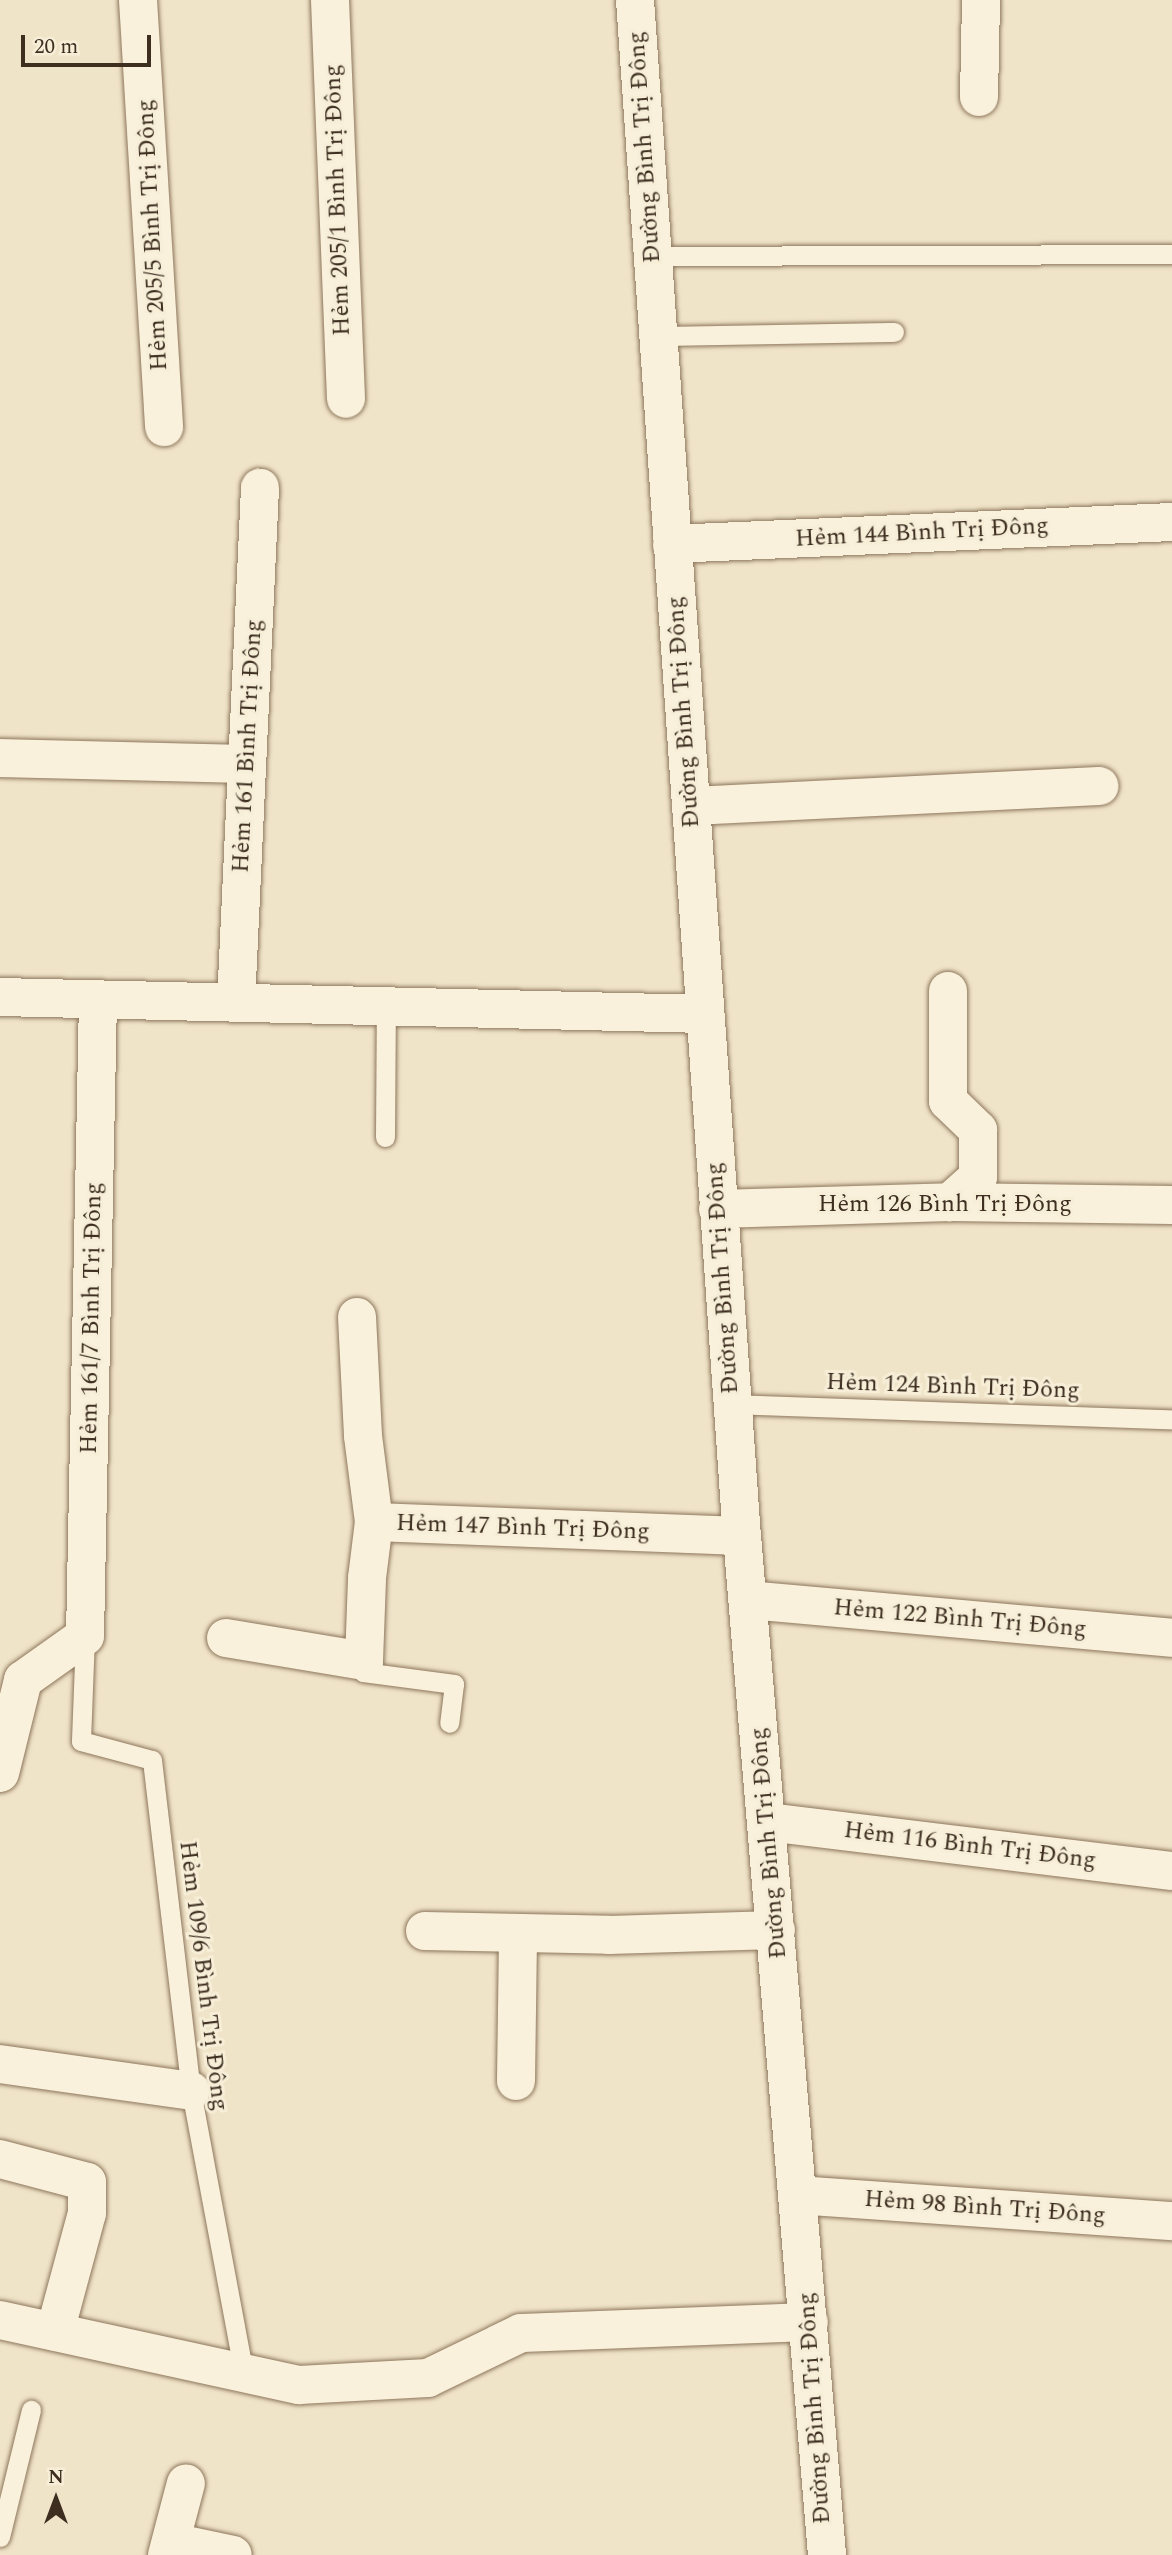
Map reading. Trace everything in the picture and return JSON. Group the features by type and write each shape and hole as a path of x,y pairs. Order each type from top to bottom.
{"street":[{"name":"Hẻm 205/5 Bình Trị Đông","path":"138,0 164,427"},
{"name":"Hẻm 205/1 Bình Trị Đông","path":"330,0 346,399"},
{"name":"Đường Bình Trị Đông","path":"635,0 732,1404 827,2555"},
{"path":"979,97 981,0"},
{"name":"Hẻm 161 Bình Trị Đông","path":"236,1003 260,488"},
{"name":"Hẻm 144 Bình Trị Đông","path":"672,544 1172,522"},
{"path":"0,758 247,764"},
{"path":"691,806 1100,786"},
{"path":"948,990 948,1101 978,1130 978,1177 950,1202"},
{"path":"0,997 705,1014"},
{"name":"Hẻm 161/7 Bình Trị Đông","path":"85,1636 98,1000"},
{"name":"Hẻm 126 Bình Trị Đông","path":"718,1209 950,1202 1172,1205"},
{"path":"357,1317 363,1436 374,1522"},
{"name":"Hẻm 147 Bình Trị Đông","path":"364,1661 374,1522 742,1536"},
{"name":"Hẻm 122 Bình Trị Đông","path":"749,1600 1172,1638"},
{"path":"0,1773 23,1680 85,1636"},
{"path":"226,1638 364,1661"},
{"name":"Hẻm 116 Bình Trị Đông","path":"767,1822 1172,1871"},
{"path":"425,1931 518,1935 776,1930"},
{"path":"516,2081 518,1935"},
{"path":"0,2064 191,2091"},
{"path":"0,2159 87,2182 87,2213 55,2332"},
{"name":"Hẻm 98 Bình Trị Đông","path":"798,2195 1172,2221"},
{"path":"0,2320 299,2385 428,2378 521,2333 809,2322"},
{"path":"186,2483 170,2549 233,2555"}],"lane":[{"path":"653,256 1172,254"},
{"path":"658,336 894,332"},
{"path":"385,1137 386,1007"},
{"name":"Hẻm 124 Bình Trị Đông","path":"732,1404 1172,1419"},
{"name":"Hẻm 109/6 Bình Trị Đông","path":"85,1636 81,1741 152,1760 191,2091 244,2372"},
{"path":"364,1661 363,1672 454,1684 449,1723"},
{"path":"0,2537 31,2410"}]}
